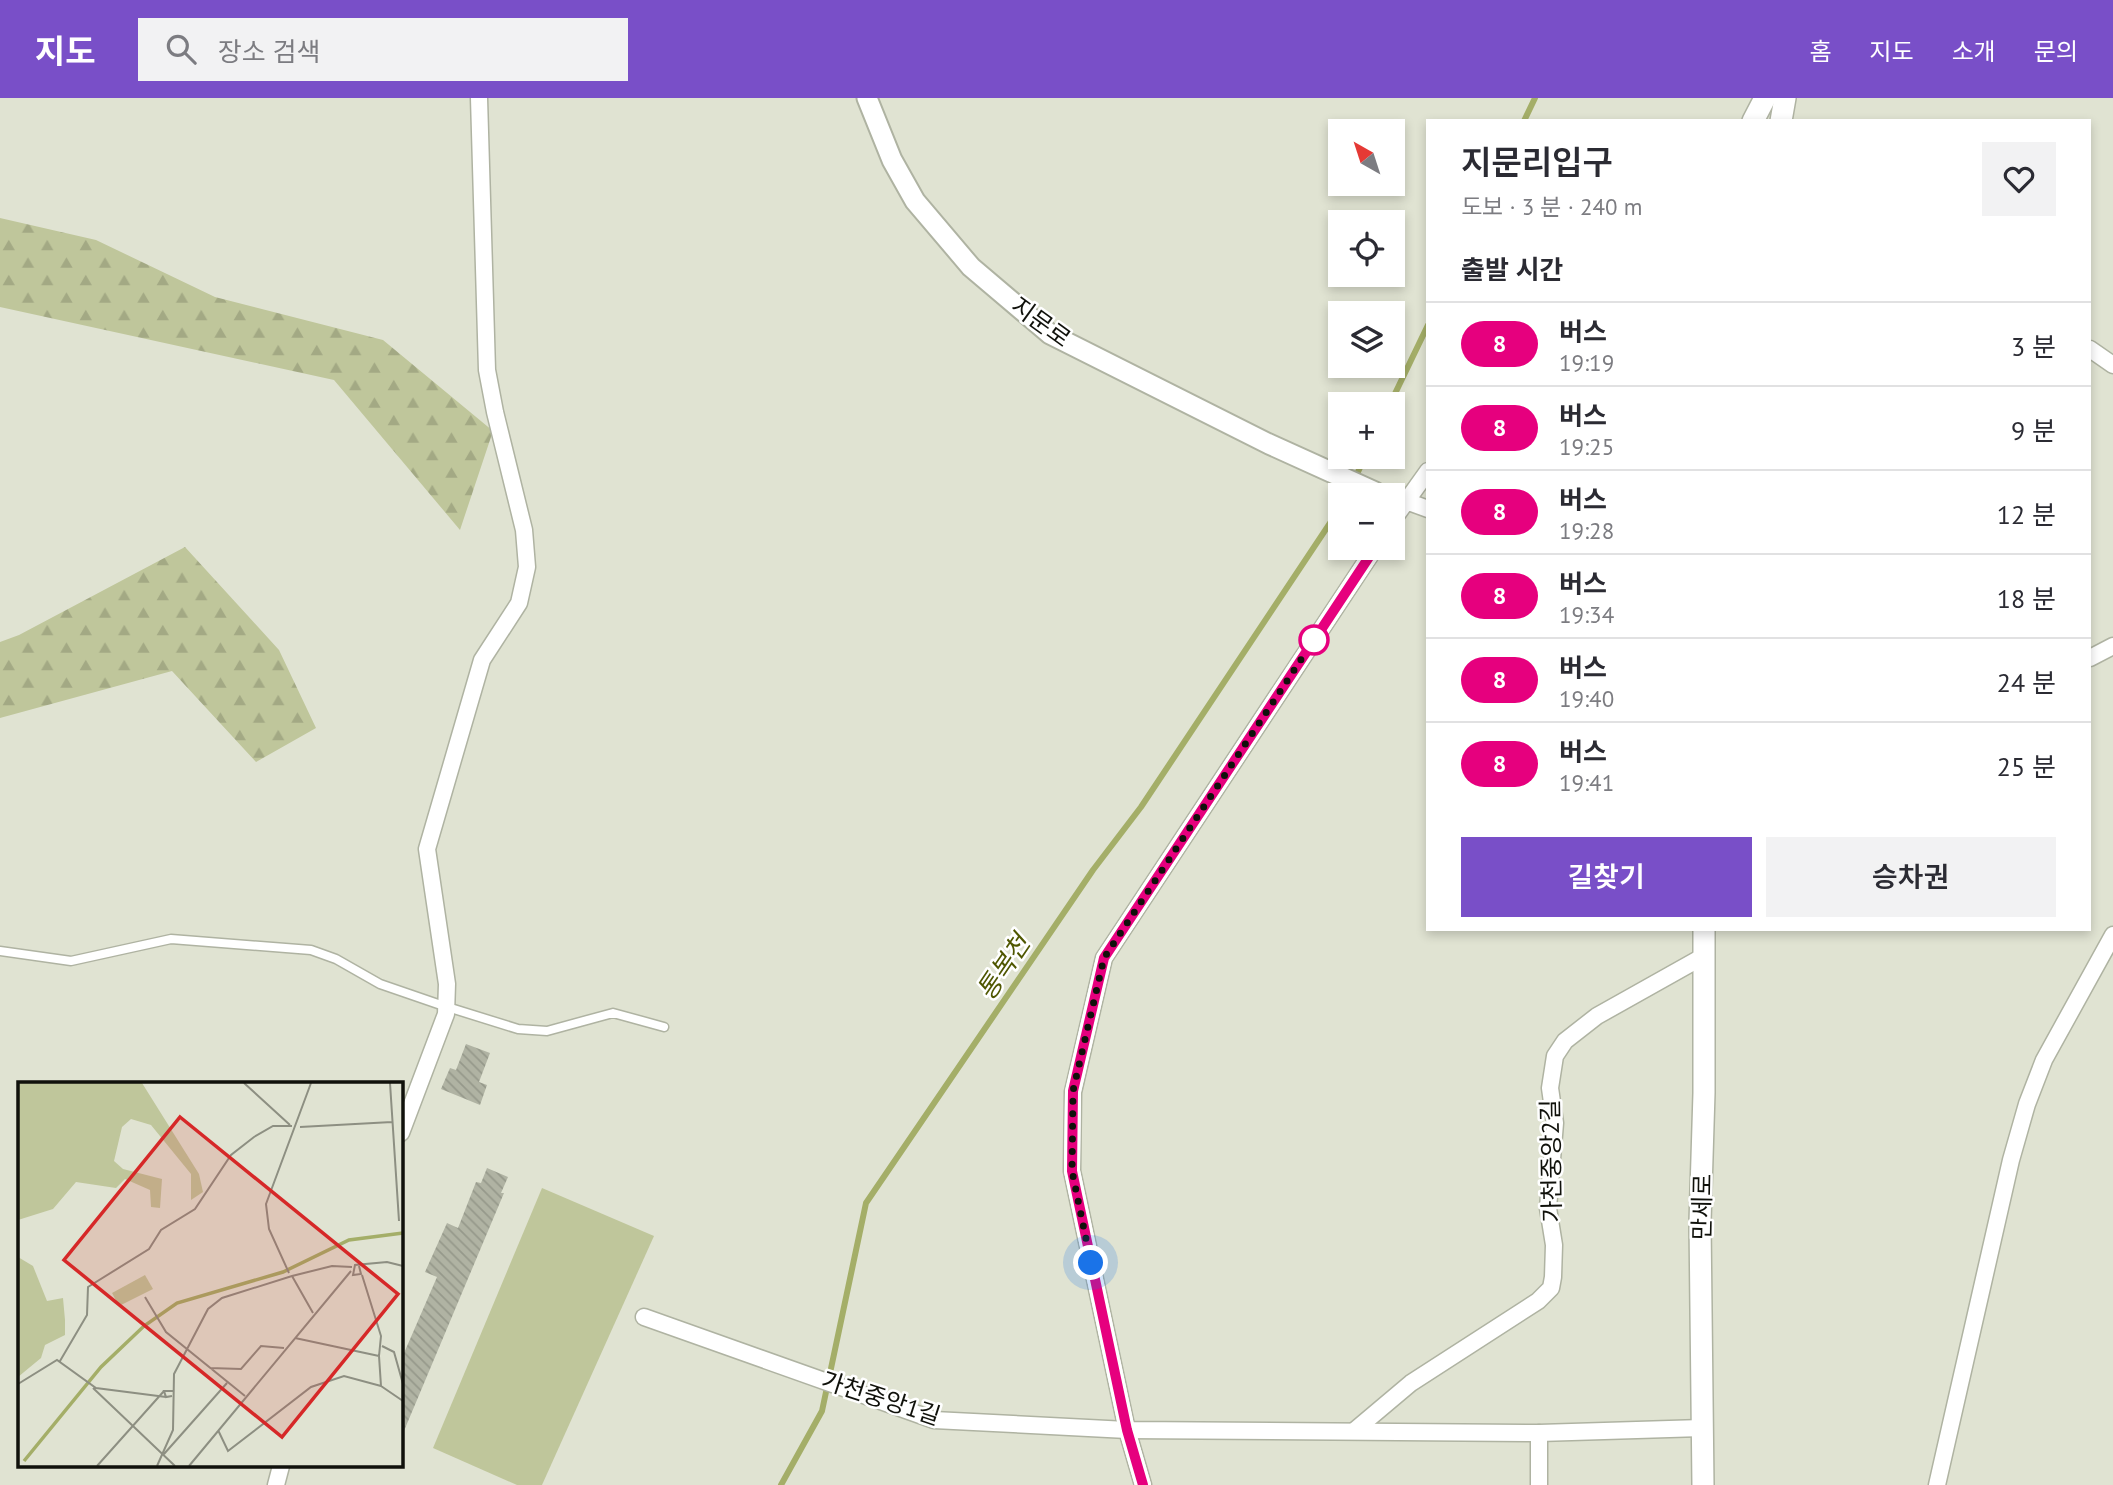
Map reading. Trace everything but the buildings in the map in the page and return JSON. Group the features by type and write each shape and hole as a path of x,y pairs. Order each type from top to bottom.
{"main road":[{"path":"1754,119 1765,98"},
{"path":"1781,119 1786,98"},
{"name":"만세로","path":"1703,1485 1700,1222 1704,1093 1704,931"}],"street":[{"path":"402,1130 446,1014 447,984 427,849 482,660 519,603 527,567 524,530 487,370 479,98"},
{"name":"지문로","path":"867,98 892,160 915,201 971,267 1050,334 1296,457 1359,483"},
{"path":"2091,350 2113,365"},
{"path":"1405,486 1426,472"},
{"path":"1405,501 1426,508"},
{"path":"1143,1485 1127,1430 1072,1171 1073,1091 1104,958 1367,560"},
{"path":"2091,657 2113,646"},
{"path":"1937,1485 2011,1160 2027,1104 2044,1060 2113,935"},
{"name":"가천중앙2길","path":"1354,1431 1411,1383 1538,1301 1550,1288 1554,1245 1548,1208 1555,1123 1550,1088 1555,1056 1564,1041 1597,1016 1704,956"},
{"name":"가천중앙1길","path":"644,1317 934,1420 1127,1430"},
{"path":"1127,1430 1539,1433 1702,1428"},
{"path":"1539,1433 1539,1485"},
{"path":"275,1485 280,1468"}],"lane":[{"path":"0,951 71,961 171,939 311,950 336,959 380,984 518,1029 547,1031 613,1013 664,1027"}],"green space":[{"path":"0,218 96,240 215,297 383,340 493,431 460,530 334,380 0,307"},
{"path":"185,547 279,650 316,728 256,762 172,671 0,718 0,642 19,635"},
{"path":"542,1188 654,1236 542,1485 517,1485 433,1448"}],"waterway":[{"name":"통복천","path":"1525,119 1535,98"},
{"name":"통복천","path":"1396,392 1426,329"},
{"name":"통복천","path":"1353,483 1359,469"},
{"name":"통복천","path":"781,1485 822,1411 866,1203 1093,870 1141,807 1328,526"}],"bus line":[{"name":"8","path":"1143,1485 1127,1430 1072,1171 1073,1091 1104,958 1367,560"}],"route":[{"path":"1091,1263 1072,1171 1073,1091 1104,958 1314,640"}]}
